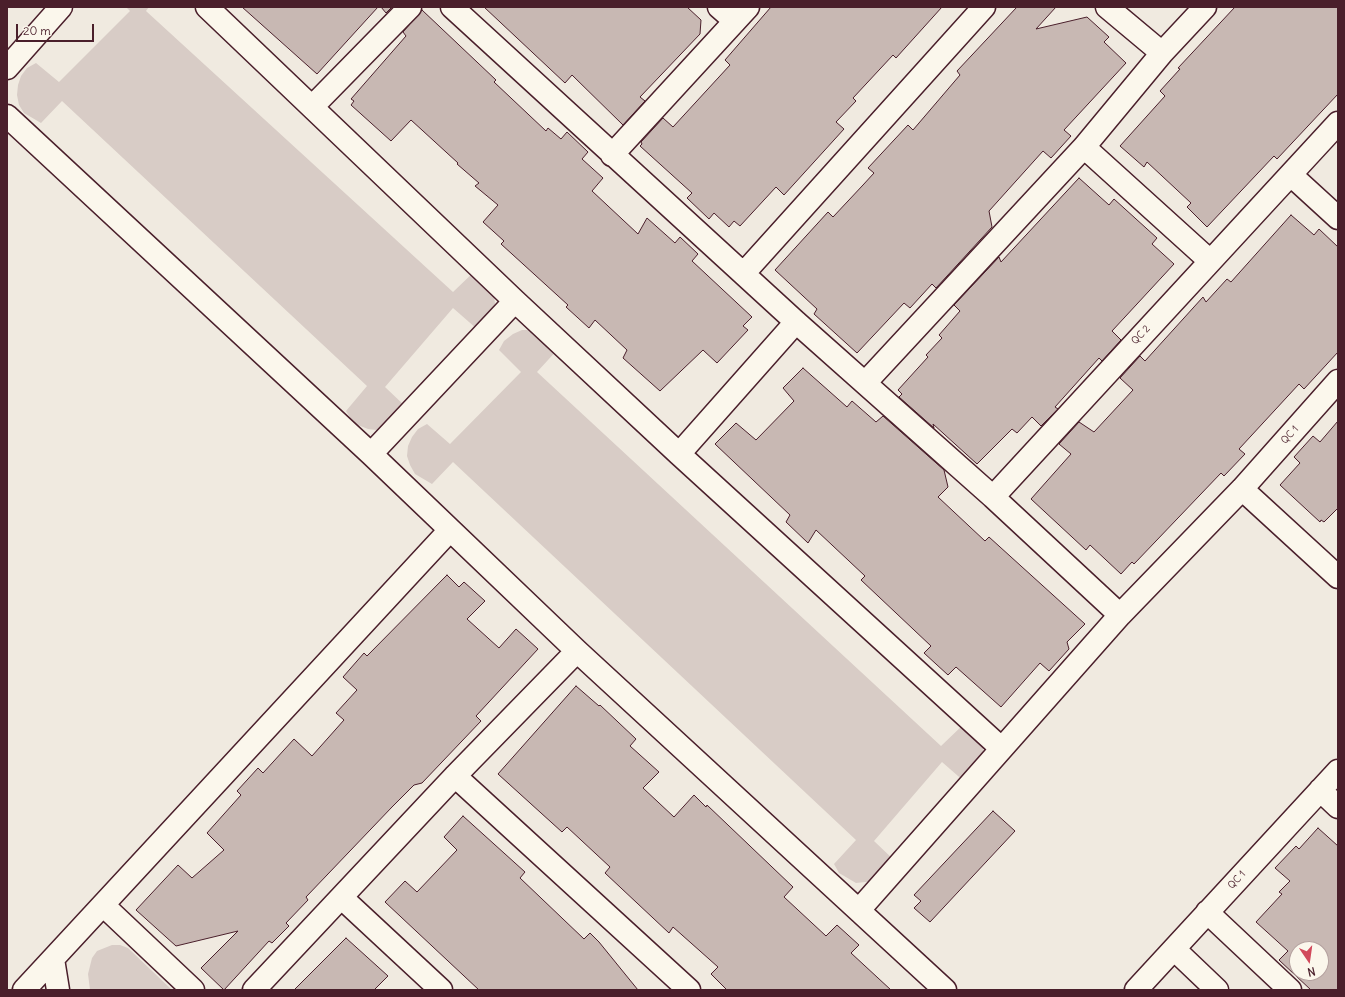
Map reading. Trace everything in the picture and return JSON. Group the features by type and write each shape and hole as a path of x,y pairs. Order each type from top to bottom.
{"street":[{"path":"7,68 61,7"},
{"path":"207,7 515,302 1001,748"},
{"path":"312,108 410,7"},
{"path":"452,7 612,155 744,273 796,322 993,497 1120,614"},
{"path":"744,273 984,7"},
{"path":"1107,7 1162,53"},
{"path":"865,383 1084,147 1162,53 1205,7"},
{"path":"612,155 734,12"},
{"path":"7,116 371,454 577,651 945,990"},
{"name":"QC 2","path":"993,497 1338,123"},
{"path":"1084,147 1210,261"},
{"path":"1291,175 1338,218"},
{"path":"371,454 515,302"},
{"path":"679,454 796,322"},
{"name":"QC 1","path":"859,910 1120,614 1242,489 1338,381"},
{"path":"1242,489 1338,577"},
{"path":"24,990 450,530"},
{"path":"254,990 455,776 577,651"},
{"name":"QC 1","path":"1136,990 1338,771"},
{"path":"455,776 689,990"},
{"path":"1320,790 1338,807"},
{"path":"342,898 441,990"},
{"path":"103,905 193,990"},
{"path":"1207,912 1290,990"},
{"path":"1174,949 1217,990"},
{"path":"52,959 58,990"}],"shaded area":[{"path":"126,7 149,7 146,11 453,292 477,269 494,294 495,304 492,314 477,329 453,308 385,387 405,406 387,427 377,430 368,429 358,425 351,419 346,411 367,386 62,101 41,123 24,113 19,105 17,95 18,85 21,76 27,68 36,63 59,82 130,11"},
{"path":"522,330 533,330 559,348 537,372 941,746 965,723 980,738 983,748 983,758 966,783 942,762 874,841 894,860 875,881 856,883 839,873 834,864 856,840 453,462 432,484 415,474 407,456 408,446 412,437 418,429 427,424 450,444 521,372 499,350 504,341 513,334"},
{"path":"112,945 120,945 128,948 172,990 90,990 88,974 92,958 97,951"}],"building":[{"path":"242,7 378,7 317,74"},
{"path":"381,7 392,7 386,13"},
{"path":"484,7 687,7 701,20 700,34 640,97 645,101 623,125 572,75 565,83"},
{"path":"771,7 942,7 896,58 893,55 853,98 856,101 836,122 844,129 784,195 776,187 740,226 734,221 729,227 714,213 709,219 687,198 692,193 640,146 642,144 641,142 663,118 673,127 730,65 725,60"},
{"path":"1017,7 1056,7 1036,29 1087,17 1109,37 1104,42 1126,63 1064,130 1071,136 1051,158 1043,151 989,211 992,227 936,288 932,284 910,308 904,303 857,353 814,314 817,309 775,270 828,212 833,217 863,185 874,173 868,168 908,125 913,130 960,75 957,71"},
{"path":"1235,7 1338,7 1338,94 1277,159 1274,156 1207,227 1187,207 1191,203 1147,162 1144,167 1120,146 1165,96 1160,91 1180,69 1178,68"},
{"path":"422,10 496,80 494,82 546,131 548,128 561,139 567,132 588,152 582,159 603,178 592,191 638,234 647,218 675,243 680,237 698,254 692,261 752,317 743,326 748,330 717,363 703,350 660,391 623,358 627,350 595,320 589,328 566,307 568,305 501,244 504,241 483,222 498,205 475,186 479,183 457,164 458,163 411,120 391,141 351,105 354,101 351,99 406,36 403,32"},
{"path":"1079,178 1109,205 1114,199 1157,238 1152,244 1174,264 1112,331 1121,340 1102,361 1099,358 1055,407 1058,409 1041,426 1032,417 1017,433 1012,429 977,464 933,424 934,428 899,397 902,394 898,390 928,357 926,355 942,338 939,335 960,311 954,305 999,257 1001,262"},
{"path":"1291,215 1314,235 1319,229 1338,247 1338,352 1304,389 1299,384 1239,449 1245,454 1224,476 1221,473 1134,564 1132,562 1121,574 1090,545 1086,550 1031,499 1071,454 1059,444 1079,422 1094,432 1133,390 1120,378 1140,356 1145,361 1203,297 1206,302 1227,279 1231,282"},
{"path":"803,368 847,407 852,401 876,422 883,416 944,470 948,487 938,497 985,541 989,537 1085,624 1067,642 1069,649 1049,671 1040,663 1001,707 956,667 948,675 924,653 931,646 861,580 865,576 816,530 808,543 786,522 790,515 715,444 736,423 756,440 794,401 783,388"},
{"path":"1338,421 1338,508 1324,522 1321,520 1320,522 1280,485 1300,463 1294,457 1313,436 1320,442"},
{"path":"447,575 459,587 464,582 485,601 467,619 499,648 516,629 538,649 476,716 481,721 422,783 414,785 392,807 306,897 308,900 286,923 289,926 272,943 269,941 224,990 201,968 238,931 176,946 136,910 178,865 192,878 224,850 207,833 241,795 237,791 258,768 263,773 294,739 312,756 344,720 336,713 357,690 343,677 364,653 367,656"},
{"path":"576,686 599,706 600,705 636,739 630,746 659,772 643,788 674,817 694,795 706,807 707,805 793,887 784,897 826,936 837,925 859,945 851,953 891,990 727,990 711,974 718,967 673,927 669,933 605,873 610,867 567,827 562,832 498,774"},
{"path":"993,811 1015,831 930,922 914,908 921,901 914,895"},
{"path":"463,816 525,872 520,878 584,939 590,933 638,990 479,990 385,902 405,881 417,892 457,850 444,837"},
{"path":"1318,828 1338,846 1338,990 1311,990 1301,981 1329,981 1329,941 1289,941 1289,969 1279,960 1288,951 1256,922 1282,894 1279,892 1290,881 1275,868 1296,846 1299,849"},
{"path":"346,938 388,976 374,990 294,990"}]}
